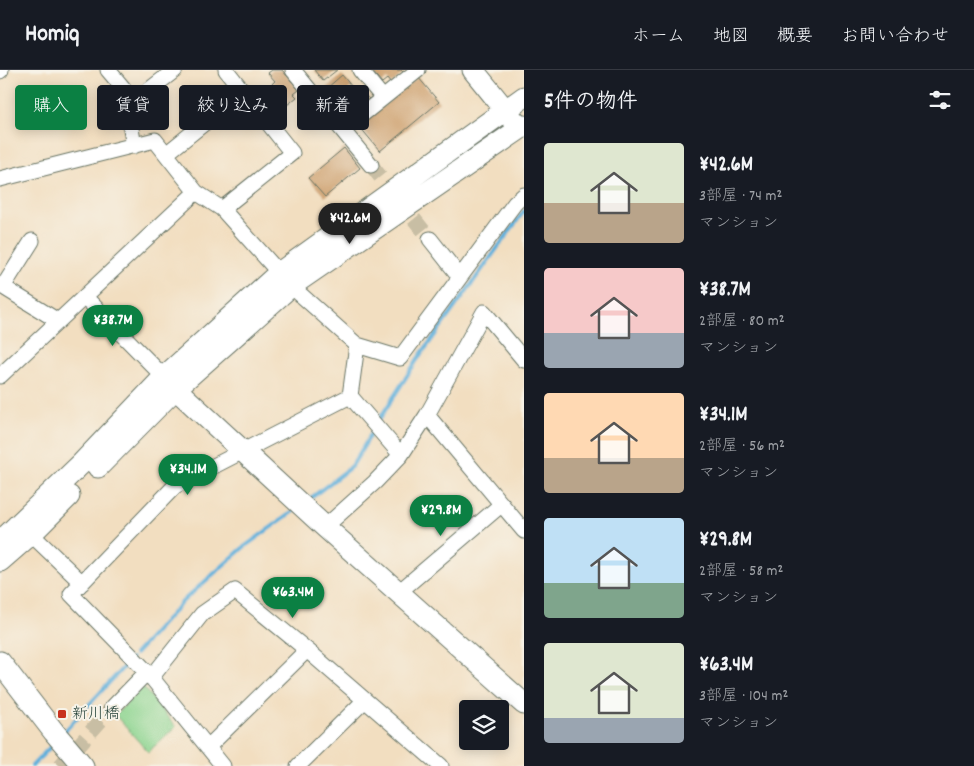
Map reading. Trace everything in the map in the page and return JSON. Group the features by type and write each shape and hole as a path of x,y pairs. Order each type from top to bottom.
{"street":[{"path":"108,70 121,85"},
{"path":"156,85 175,70"},
{"path":"226,70 238,85"},
{"path":"293,70 306,85"},
{"path":"360,70 383,98"},
{"path":"369,109 418,70"},
{"path":"285,279 523,130 506,112 473,70"},
{"path":"0,542 82,463 285,279 524,97"},
{"path":"131,130 134,146"},
{"path":"166,154 196,130"},
{"path":"222,209 292,152 274,130"},
{"path":"343,130 372,165"},
{"path":"0,180 155,140 196,192 222,209 285,279 357,345 400,358 515,203 524,195"},
{"path":"0,376 196,192"},
{"path":"430,240 460,277"},
{"path":"32,241 1,286 58,321"},
{"path":"84,296 170,383 242,451 524,704"},
{"path":"312,514 375,482 401,455 427,415 484,312 524,360"},
{"path":"357,345 350,396 401,455"},
{"path":"0,561 31,534 170,383"},
{"path":"223,766 146,671 71,594 175,486 350,396"},
{"path":"427,415 524,531"},
{"path":"399,592 502,504"},
{"path":"31,534 82,583"},
{"path":"112,708 202,614 235,591 307,650 441,766"},
{"path":"208,746 307,650"},
{"path":"3,672 83,766"},
{"path":"298,766 365,700"}],"green space":[{"path":"143,687 176,727 148,752 115,715"}],"building":[{"path":"272,70 282,70 297,88 297,92 294,94 297,97 287,105 287,85 271,85 275,81 268,73"},
{"path":"314,70 337,70 323,81"},
{"path":"371,70 401,70 404,73 391,84 387,79 382,83"},
{"path":"342,75 350,85 330,85"},
{"path":"418,77 439,102 380,151 362,130 369,130 369,118"},
{"path":"344,148 360,168 325,197 308,178"}],"waterway":[{"path":"377,423 417,360 524,211"},
{"path":"307,501 352,466 374,429"},
{"path":"135,654 184,600 244,547 295,510"},
{"path":"63,733 131,659"},
{"path":"32,766 55,742"}],"tunnel":[{"path":"371,165 430,239"},
{"path":"60,766 112,708"}],"place":[{"name":"新川橋","path":"62,714"}]}
